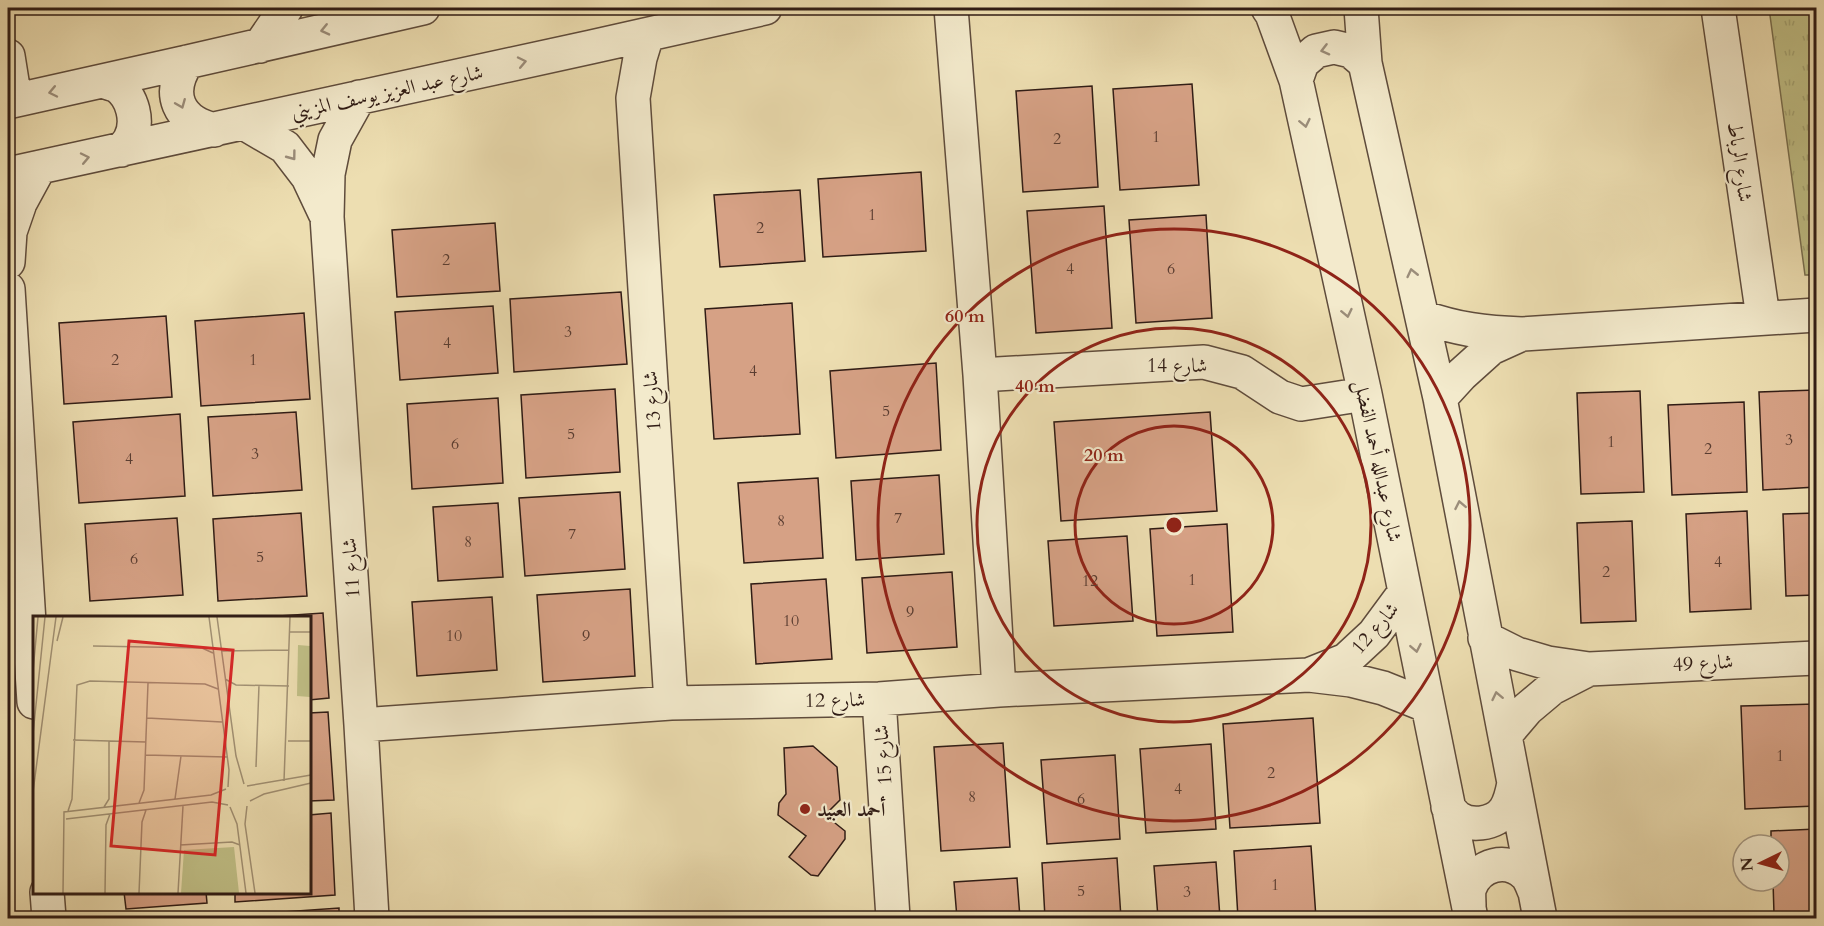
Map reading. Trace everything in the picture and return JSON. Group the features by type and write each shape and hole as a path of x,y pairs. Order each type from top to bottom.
{"street":[{"path":"260,45 286,8"},
{"path":"8,56 11,101 260,45 365,13 423,8"},
{"name":"شارع عبد العزيز يوسف المزيني","path":"8,174 765,8"},
{"path":"951,8 980,375 999,690"},
{"name":"شارع عبدالله أحمد الفضل","path":"1268,8 1296,80 1365,394 1470,912"},
{"path":"1361,8 1365,63 1440,398 1537,904"},
{"name":"شارع الرباط","path":"1718,8 1763,317"},
{"name":"شارع 13","path":"647,35 640,58 633,98 671,704"},
{"name":"شارع 13","path":"591,47 609,63 633,98"},
{"path":"1296,80 1302,63 1316,51 1334,47 1351,51 1365,63"},
{"name":"شارع 11","path":"187,62 179,75 176,90 179,105 188,118 200,126 229,127 285,147 308,177 327,217"},
{"path":"103,81 117,86 127,97 133,110 134,125 130,139 121,150"},
{"name":"شارع 11","path":"359,97 335,140 328,174 327,217 372,918"},
{"path":"8,262 10,232 20,203 39,168"},
{"path":"8,289 33,686"},
{"path":"1422,317 1453,327 1488,333 1522,334 1816,315"},
{"path":"1440,398 1491,348 1522,334"},
{"name":"شارع 14","path":"980,375 1204,362 1242,372 1280,397 1301,404 1365,394"},
{"name":"شارع 12","path":"1309,675 1346,660 1374,634 1405,592"},
{"name":"شارع 49","path":"1485,638 1517,654 1548,663 1589,669 1816,658"},
{"name":"شارع 49","path":"1505,735 1527,709 1552,688 1589,669"},
{"name":"شارع 12","path":"361,725 671,704 879,699 999,690 1309,675 1352,680 1383,688 1428,706"},
{"name":"شارع 15","path":"879,699 893,918"},
{"path":"1448,807 1459,819 1474,824 1490,822 1503,813 1511,799 1514,783"},
{"path":"1470,912 1469,888 1478,873 1494,864 1511,865 1526,874 1537,904"},
{"path":"47,893 49,918"}],"green space":[{"path":"1769,8 1816,8 1816,275 1805,275"}],"building":[{"path":"1192,84 1199,185 1120,190 1113,89"},
{"path":"1092,86 1098,187 1023,192 1016,91"},
{"path":"921,172 926,251 823,257 818,179"},
{"path":"800,190 805,261 720,267 714,195"},
{"path":"1104,206 1112,328 1036,333 1027,211"},
{"path":"1206,215 1212,318 1136,323 1129,220"},
{"path":"495,223 500,291 397,297 392,230"},
{"path":"621,292 627,364 514,372 510,299"},
{"path":"792,303 800,434 714,439 705,309"},
{"path":"493,306 498,373 400,380 395,312"},
{"path":"304,313 310,399 201,406 195,321"},
{"path":"166,316 172,397 64,404 59,323"},
{"path":"936,363 941,450 836,458 830,371"},
{"path":"615,389 620,472 526,478 521,395"},
{"path":"1816,390 1816,487 1763,490 1759,392"},
{"path":"1640,391 1644,492 1581,494 1577,393"},
{"path":"498,398 503,483 412,489 407,404"},
{"path":"1744,402 1747,492 1672,495 1668,405"},
{"path":"296,412 302,490 213,496 208,417"},
{"path":"1210,412 1217,511 1061,521 1054,422"},
{"path":"180,414 185,496 79,503 73,422"},
{"path":"939,475 944,554 856,560 851,481"},
{"path":"818,478 823,558 744,563 738,483"},
{"path":"620,492 625,569 525,576 519,498"},
{"path":"498,503 503,577 438,581 433,507"},
{"path":"1747,511 1751,609 1690,612 1686,514"},
{"path":"301,513 307,596 218,601 213,519"},
{"path":"1816,513 1816,595 1786,596 1783,514"},
{"path":"177,518 183,595 90,601 85,524"},
{"path":"1632,521 1636,621 1581,623 1577,523"},
{"path":"1227,524 1233,632 1157,636 1150,529"},
{"path":"1127,536 1133,621 1054,626 1048,541"},
{"path":"952,572 957,647 867,653 862,578"},
{"path":"826,579 832,659 756,664 751,584"},
{"path":"630,589 635,676 543,682 537,595"},
{"path":"492,597 497,670 417,676 412,602"},
{"path":"323,613 329,698 310,700 310,616 279,616"},
{"path":"1816,704 1816,806 1745,809 1741,706"},
{"path":"328,712 334,800 310,801 310,713"},
{"path":"1313,718 1320,823 1230,828 1223,724"},
{"path":"1003,743 1010,847 941,851 934,747"},
{"path":"1211,744 1216,829 1146,833 1140,749"},
{"name":"أحمد العبيد","path":"813,746 837,767 840,800 825,815 845,831 845,839 818,876 811,875 789,857 806,836 778,815 779,803 786,794 784,748"},
{"path":"1115,755 1120,839 1047,844 1041,760"},
{"path":"331,813 335,895 235,902 235,893 310,893 310,815"},
{"path":"1816,829 1816,912 1774,914 1773,893 1791,893 1791,833 1771,833 1771,831"},
{"path":"1311,846 1316,918 1238,918 1234,851"},
{"path":"1117,858 1121,918 1045,918 1042,863"},
{"path":"1216,862 1220,918 1158,918 1154,866"},
{"path":"1017,878 1020,918 957,918 954,882"},
{"path":"124,893 206,893 207,903 126,909"},
{"path":"339,908 339,918 241,918 241,915"}],"place":[{"name":"أحمد العبيد","path":"805,809"}]}
